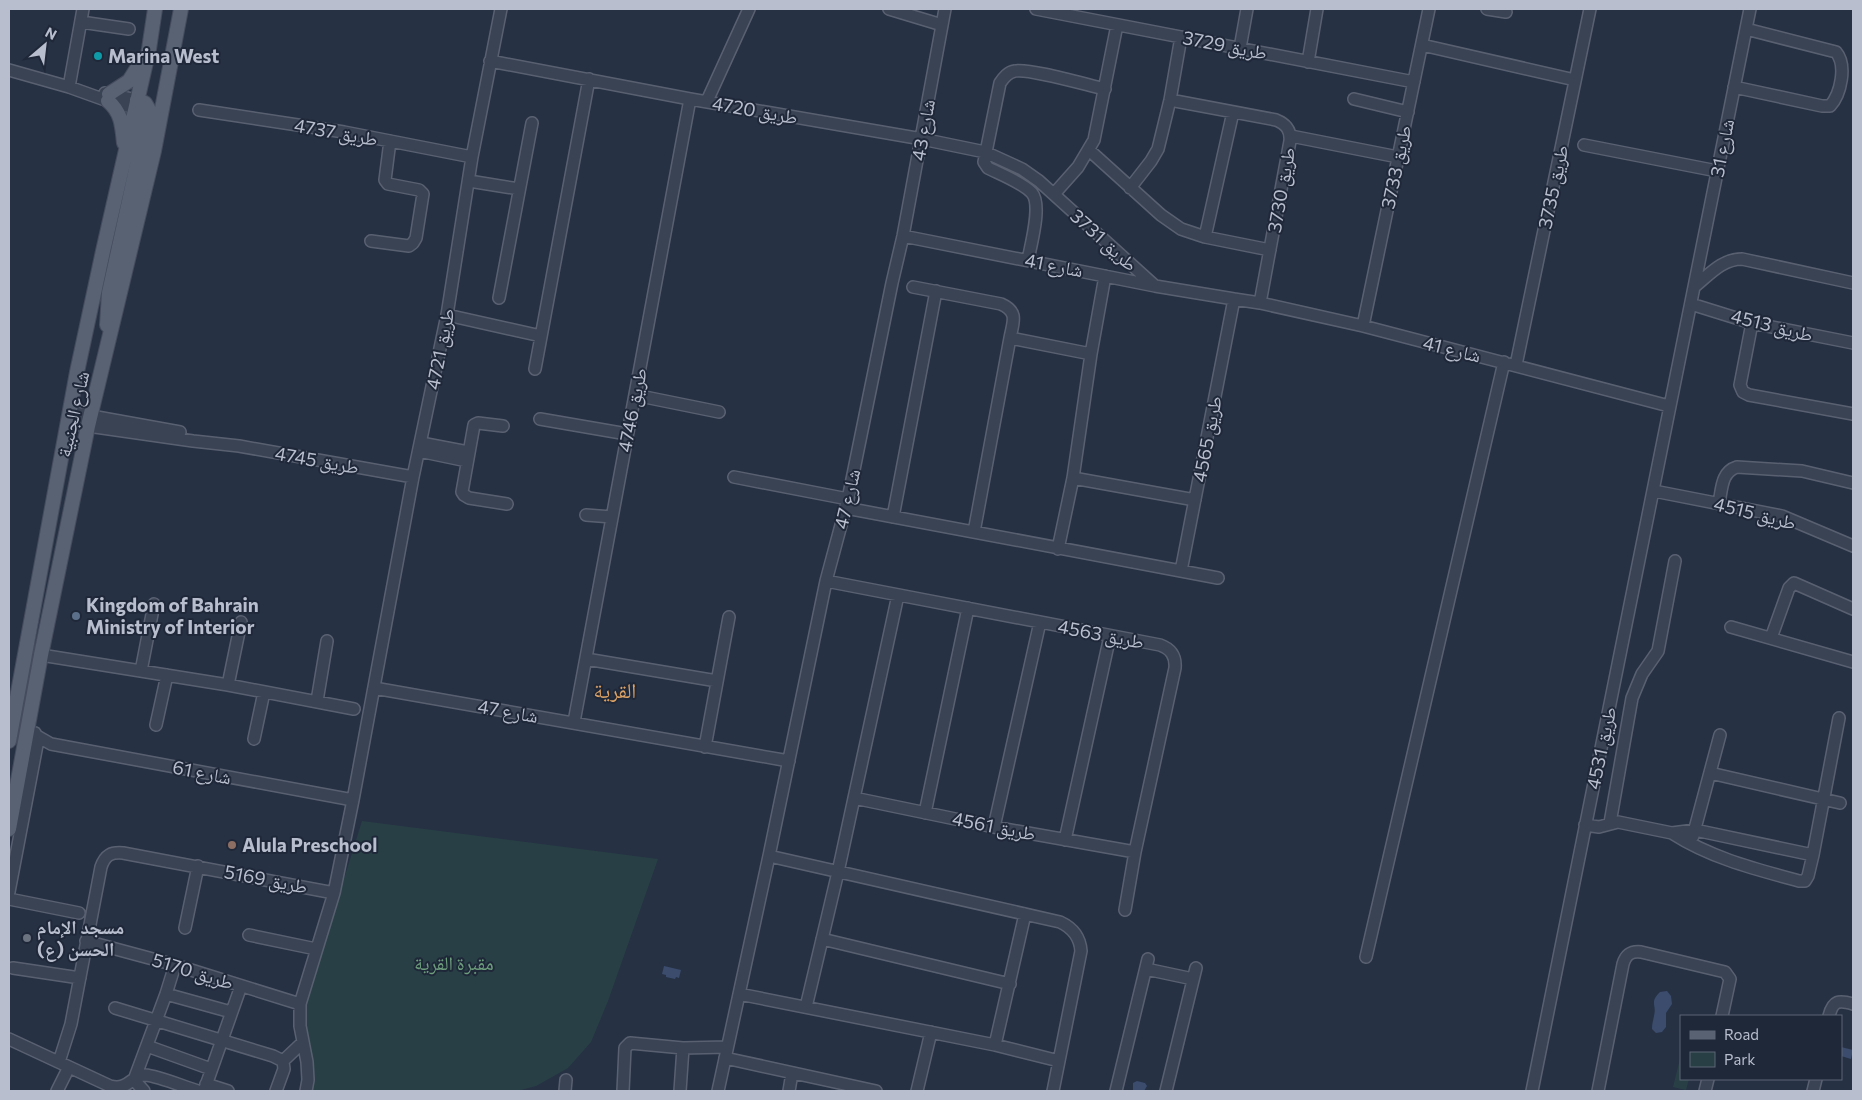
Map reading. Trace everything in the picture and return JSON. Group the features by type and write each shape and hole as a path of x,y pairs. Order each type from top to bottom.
{"main road":[{"name":"شارع الجنبية","path":"9,741 68,418 126,152 141,106 155,9"},
{"name":"شارع الجنبية","path":"9,829 32,730 41,655 89,421 154,152 181,9"},
{"path":"126,152 120,116 109,98 129,81 149,49"},
{"path":"109,341 107,314 141,106"}],"street":[{"path":"69,87 84,9"},
{"name":"طريق 4721","path":"374,688 413,477 447,315 472,157 500,9"},
{"path":"707,102 749,9"},
{"path":"889,9 942,25"},
{"name":"شارع 43","path":"904,236 945,9"},
{"name":"طريق 3729","path":"1036,9 1414,82"},
{"path":"1240,48 1247,9"},
{"path":"1308,62 1317,9"},
{"name":"طريق 3733","path":"1363,326 1429,9"},
{"path":"1487,9 1506,12"},
{"name":"طريق 3735","path":"1516,365 1590,9"},
{"name":"شارع 31","path":"1669,406 1750,9"},
{"path":"81,22 129,29"},
{"name":"طريق 3731","path":"1054,194 1078,167 1089,150 1097,129 1117,24"},
{"path":"1734,87 1822,106 1830,106 1839,87 1842,64 1836,52 1746,29"},
{"path":"1130,188 1152,161 1158,150 1170,100 1181,37"},
{"path":"1422,45 1575,80"},
{"name":"طريق 4720","path":"490,61 707,102 922,139"},
{"path":"9,70 69,87 85,88 109,98 141,106 158,105 165,92"},
{"path":"1028,260 1036,200 1030,190 988,168 984,162 1000,82 1010,72 1024,70 1105,89"},
{"path":"535,369 589,79"},
{"name":"طريق 4746","path":"574,722 690,98"},
{"path":"1354,99 1408,112"},
{"name":"طريق 3730","path":"1170,100 1281,122 1289,130 1290,136 1260,303"},
{"name":"طريق 4737","path":"199,110 344,132 472,157"},
{"path":"1205,237 1233,112"},
{"path":"500,298 532,123"},
{"path":"1290,136 1398,157"},
{"name":"طريق 3731","path":"922,139 985,152 1022,169 1054,194 1155,286"},
{"path":"372,240 409,246 413,243 416,238 424,194 419,190 388,184 385,180 390,141"},
{"path":"1584,145 1717,171"},
{"name":"طريق 3730","path":"1089,150 1170,223 1193,234 1270,250"},
{"path":"469,181 519,189"},
{"name":"شارع 41","path":"904,236 1233,303 1260,303 1363,326 1669,406"},
{"name":"شارع 47","path":"718,1091 826,581 847,503 892,283 904,236"},
{"path":"1694,287 1718,267 1734,259 1742,259 1853,282"},
{"path":"1058,549 1073,478 1091,354 1105,276"},
{"path":"913,287 1002,304 1010,307 1013,313 974,532"},
{"path":"893,517 936,291"},
{"name":"طريق 4565","path":"1181,571 1233,303"},
{"name":"طريق 4513","path":"1691,304 1752,323 1853,343"},
{"path":"447,315 541,336"},
{"path":"1752,323 1740,385 1743,392 1749,395 1853,414"},
{"path":"1010,338 1091,354"},
{"path":"1366,957 1504,362"},
{"path":"635,395 719,412"},
{"name":"طريق 4531","path":"1532,1091 1654,491 1669,406"},
{"name":"طريق 4745","path":"68,418 194,434 220,443 413,477"},
{"path":"540,419 627,434"},
{"path":"503,426 480,423 474,425 467,456 463,488 464,494 469,498 507,504"},
{"path":"420,447 467,456"},
{"path":"1719,503 1725,476 1730,470 1737,467 1802,471 1853,483"},
{"path":"734,477 847,503 893,517 1218,578"},
{"path":"1073,478 1195,500"},
{"name":"طريق 4515","path":"1654,491 1782,516 1853,546"},
{"path":"586,515 612,517"},
{"path":"1610,822 1632,698 1642,674 1658,651 1675,561"},
{"name":"طريق 4563","path":"826,581 1160,645 1173,653 1176,660 1135,852"},
{"path":"1771,638 1789,588 1794,583 1853,609"},
{"path":"806,1007 838,872 898,594"},
{"path":"141,671 154,604"},
{"path":"925,812 968,608"},
{"path":"705,746 729,617"},
{"path":"228,685 241,622"},
{"path":"994,827 1040,622"},
{"path":"1731,627 1853,662"},
{"path":"1065,840 1110,636"},
{"path":"317,701 327,642"},
{"path":"41,655 228,685 354,709"},
{"path":"586,659 717,681"},
{"path":"156,725 167,675"},
{"path":"306,1091 308,1080 307,1062 302,1042 300,1004 334,893 374,688"},
{"name":"شارع 47","path":"374,688 789,761"},
{"path":"254,739 264,692"},
{"path":"1672,833 1691,845 1730,862 1802,882 1807,879 1839,718"},
{"path":"9,892 38,742 32,730"},
{"name":"شارع 61","path":"32,730 52,744 353,800"},
{"path":"1691,845 1720,735"},
{"path":"36,754 52,744"},
{"path":"1710,773 1840,803"},
{"name":"طريق 4561","path":"854,798 994,827 1135,852"},
{"path":"1585,825 1600,826 1610,822 1622,822 1672,833 1695,830 1813,855"},
{"name":"طريق 5169","path":"57,1091 64,1064 101,867 103,860 109,854 116,852 198,866 334,893"},
{"path":"1125,910 1135,852"},
{"path":"769,856 1067,925 1073,930 1080,943 1080,959 1053,1091"},
{"name":"طريق 5169","path":"185,928 198,866"},
{"path":"9,899 79,913"},
{"path":"995,1045 1026,914"},
{"path":"249,935 316,949"},
{"path":"822,940 1010,984"},
{"name":"طريق 5170","path":"86,941 175,964 300,1004"},
{"path":"1598,1091 1623,964 1627,955 1631,952 1641,952 1725,972 1730,979 1722,1015"},
{"path":"134,1080 166,994 175,964"},
{"path":"1116,1091 1147,964 1195,973 1166,1091"},
{"path":"12,968 80,978"},
{"path":"203,1089 241,986"},
{"path":"166,994 232,1012"},
{"path":"739,994 995,1045 1059,1061"},
{"path":"1829,1015 1831,1007 1835,1003 1841,1001 1853,1004"},
{"path":"115,1008 273,1056 282,1061 284,1069 276,1091"},
{"path":"917,1091 931,1032"},
{"path":"9,1039 117,1088 124,1087 143,1075 203,1089 228,1091"},
{"path":"282,1061 302,1042"},
{"path":"623,1091 625,1048 630,1043 726,1053 792,1073 876,1091"},
{"path":"147,1046 211,1069"},
{"path":"680,1091 683,1048"},
{"path":"789,1091 792,1073"},
{"path":"134,1080 144,1091"}],"green space":[{"name":"مقبرة القرية","path":"362,821 658,859 608,1001 591,1042 568,1068 536,1086 517,1091 311,1091 302,1014"},
{"path":"1680,1059 1680,1080 1689,1080 1686,1090 1673,1087"}],"water":[{"path":"664,966 681,970 679,978 666,977 666,975 662,974"},
{"path":"1667,991 1671,996 1672,1004 1666,1013 1666,1027 1662,1032 1656,1033 1652,1029 1655,1012 1654,1001 1660,992"},
{"path":"1842,1047 1853,1050 1851,1059 1842,1056"},
{"path":"1137,1081 1145,1083 1147,1086 1144,1091 1133,1091 1133,1083"}],"place":[{"name":"Marina West","path":"98,56"},
{"name":"Kingdom of Bahrain Ministry of Interior","path":"76,616"},
{"name":"Alula Preschool","path":"232,845"},
{"name":"مسجد الإمام الحسن (ع)","path":"27,938"}],"district":[{"name":"القرية","path":"615,691"}]}
